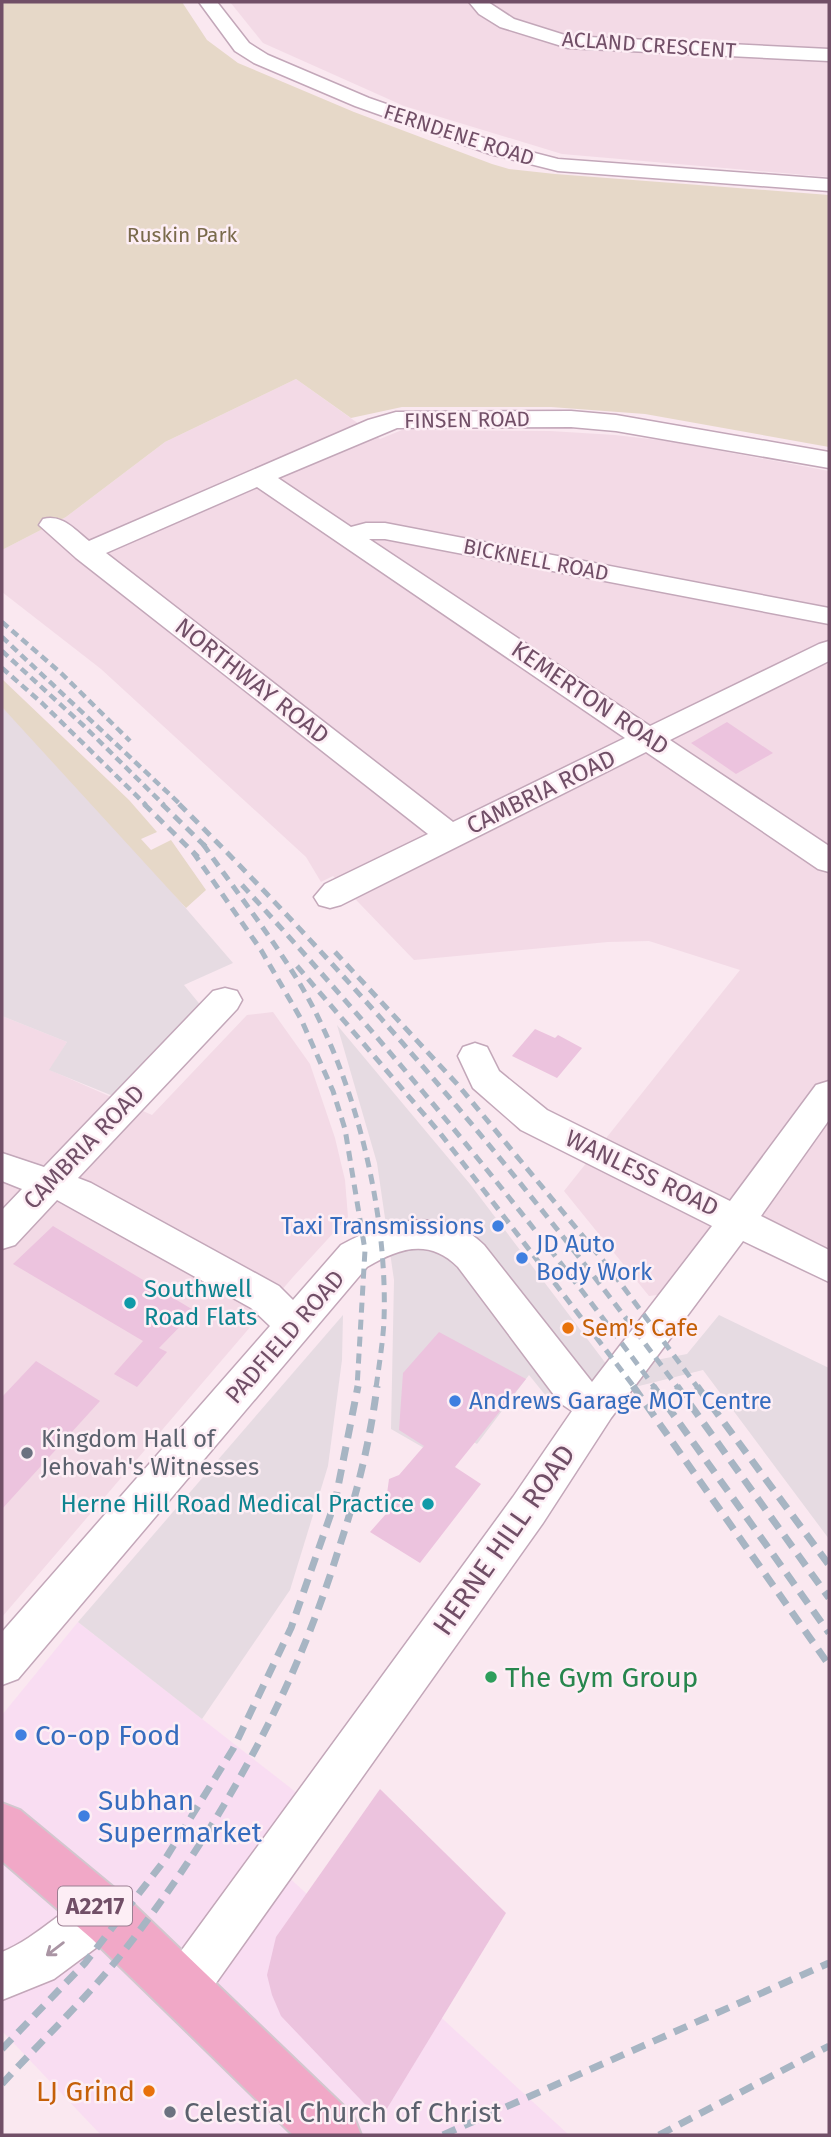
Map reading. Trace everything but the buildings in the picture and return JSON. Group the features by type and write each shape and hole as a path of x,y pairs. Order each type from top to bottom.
{"main road":[{"name":"A2217","path":"2,1828 103,1913 333,2135"}],"street":[{"name":"FERNDENE ROAD","path":"208,2 242,47 261,59 362,102 524,159 558,165 829,185"},
{"name":"ACLAND CRESCENT","path":"478,2 492,15 532,32 568,42 829,55"},
{"name":"FINSEN ROAD","path":"86,552 377,425 414,419 571,419 616,424 829,460"},
{"path":"260,477 348,537"},
{"name":"NORTHWAY ROAD","path":"52,525 451,836"},
{"name":"BICKNELL ROAD","path":"348,537 366,531 384,531 829,616"},
{"name":"KEMERTON ROAD","path":"348,537 829,861"},
{"name":"CAMBRIA ROAD","path":"330,897 829,650"},
{"name":"CAMBRIA ROAD","path":"2,1234 225,1000"},
{"name":"WANLESS ROAD","path":"475,1056 485,1079 534,1120 829,1267"},
{"name":"HERNE HILL ROAD","path":"182,1990 528,1510 597,1406 684,1293 735,1219 829,1094"},
{"path":"2,1167 72,1190 265,1297 295,1326"},
{"name":"PADFIELD ROAD","path":"2,1664 354,1256 375,1243 397,1237 423,1235 449,1239 471,1256 574,1391 597,1406"},
{"path":"2,1976 37,1962 103,1913"}],"shaded area":[{"path":"230,2 829,2 829,177 562,154 404,106 263,43"},
{"path":"296,379 380,439 402,430 550,431 615,435 668,441 829,471 829,1253 730,1203 665,1294 649,1296 564,1191 740,970 649,941 608,942 414,960 333,876 321,882 306,857 101,669 2,592 2,550 66,517 165,442"},
{"path":"2,707 102,811 233,963 184,985 202,1007 113,1096 49,1070 67,1042 2,1016"},
{"path":"273,1012 310,1064 335,1138 345,1180 348,1217 293,1277 2,1617 2,1016 67,1042 50,1070 152,1115 247,1015"},
{"path":"337,1025 470,1184 610,1369 687,1354 719,1315 829,1368 829,1539 703,1370 555,1407 529,1375 477,1444 449,1428 431,1452 391,1429 394,1280 377,1163"},
{"path":"343,1315 342,1360 328,1466 290,1590 202,1719 78,1622"},
{"path":"78,1622 297,1793 283,1872 569,2135 101,2135 2,2031 2,1715"}],"green space":[{"name":"Ruskin Park","path":"2,2 182,2 207,40 238,63 354,112 509,169 829,195 829,447 645,414 551,407 402,407 351,418 296,379 165,442 66,517 2,550"},
{"path":"2,679 129,800 157,832 141,839 151,850 171,840 206,890 186,908 2,707"}],"railway":[{"path":"2,622 62,674 130,741"},
{"path":"2,637 181,805"},
{"path":"2,651 84,726 164,805"},
{"path":"2,668 42,703 146,805"},
{"path":"144,804 193,852"},
{"path":"162,804 203,844"},
{"path":"179,804 312,943 440,1086 562,1235 678,1388"},
{"path":"203,844 208,849"},
{"path":"203,844 300,984 320,1020 352,1102 374,1190 384,1278 384,1320 376,1388"},
{"path":"193,852 198,857"},
{"path":"193,852 261,950 301,1019 333,1091 345,1129 365,1250 357,1388"},
{"path":"242,885 350,1006 455,1131 557,1258 655,1388"},
{"path":"335,952 458,1085 610,1269 698,1388"},
{"path":"297,966 440,1133 635,1388"},
{"path":"2,2049 85,1963 164,1861 233,1749 291,1628 335,1502 358,1386"},
{"path":"2,2084 124,1951 191,1857 249,1760 299,1659 345,1531 366,1449 377,1386"},
{"path":"633,1386 829,1665"},
{"path":"653,1386 829,1633"},
{"path":"677,1386 829,1598"},
{"path":"697,1386 829,1565"},
{"path":"443,2135 829,1963"},
{"path":"659,2135 829,2046"}],"place":[{"name":"Taxi Transmissions","path":"498,1226"},
{"name":"JD Auto Body Work","path":"522,1258"},
{"name":"Southwell Road Flats","path":"130,1303"},
{"name":"Sem's Cafe","path":"568,1328"},
{"name":"Andrews Garage MOT Centre","path":"455,1401"},
{"name":"Kingdom Hall of Jehovah's Witnesses","path":"27,1453"},
{"name":"Herne Hill Road Medical Practice","path":"428,1504"},
{"name":"The Gym Group","path":"491,1677"},
{"name":"Co-op Food","path":"21,1735"},
{"name":"Subhan Supermarket","path":"84,1816"},
{"name":"LJ Grind","path":"149,2091"},
{"name":"Celestial Church of Christ","path":"170,2112"}]}
